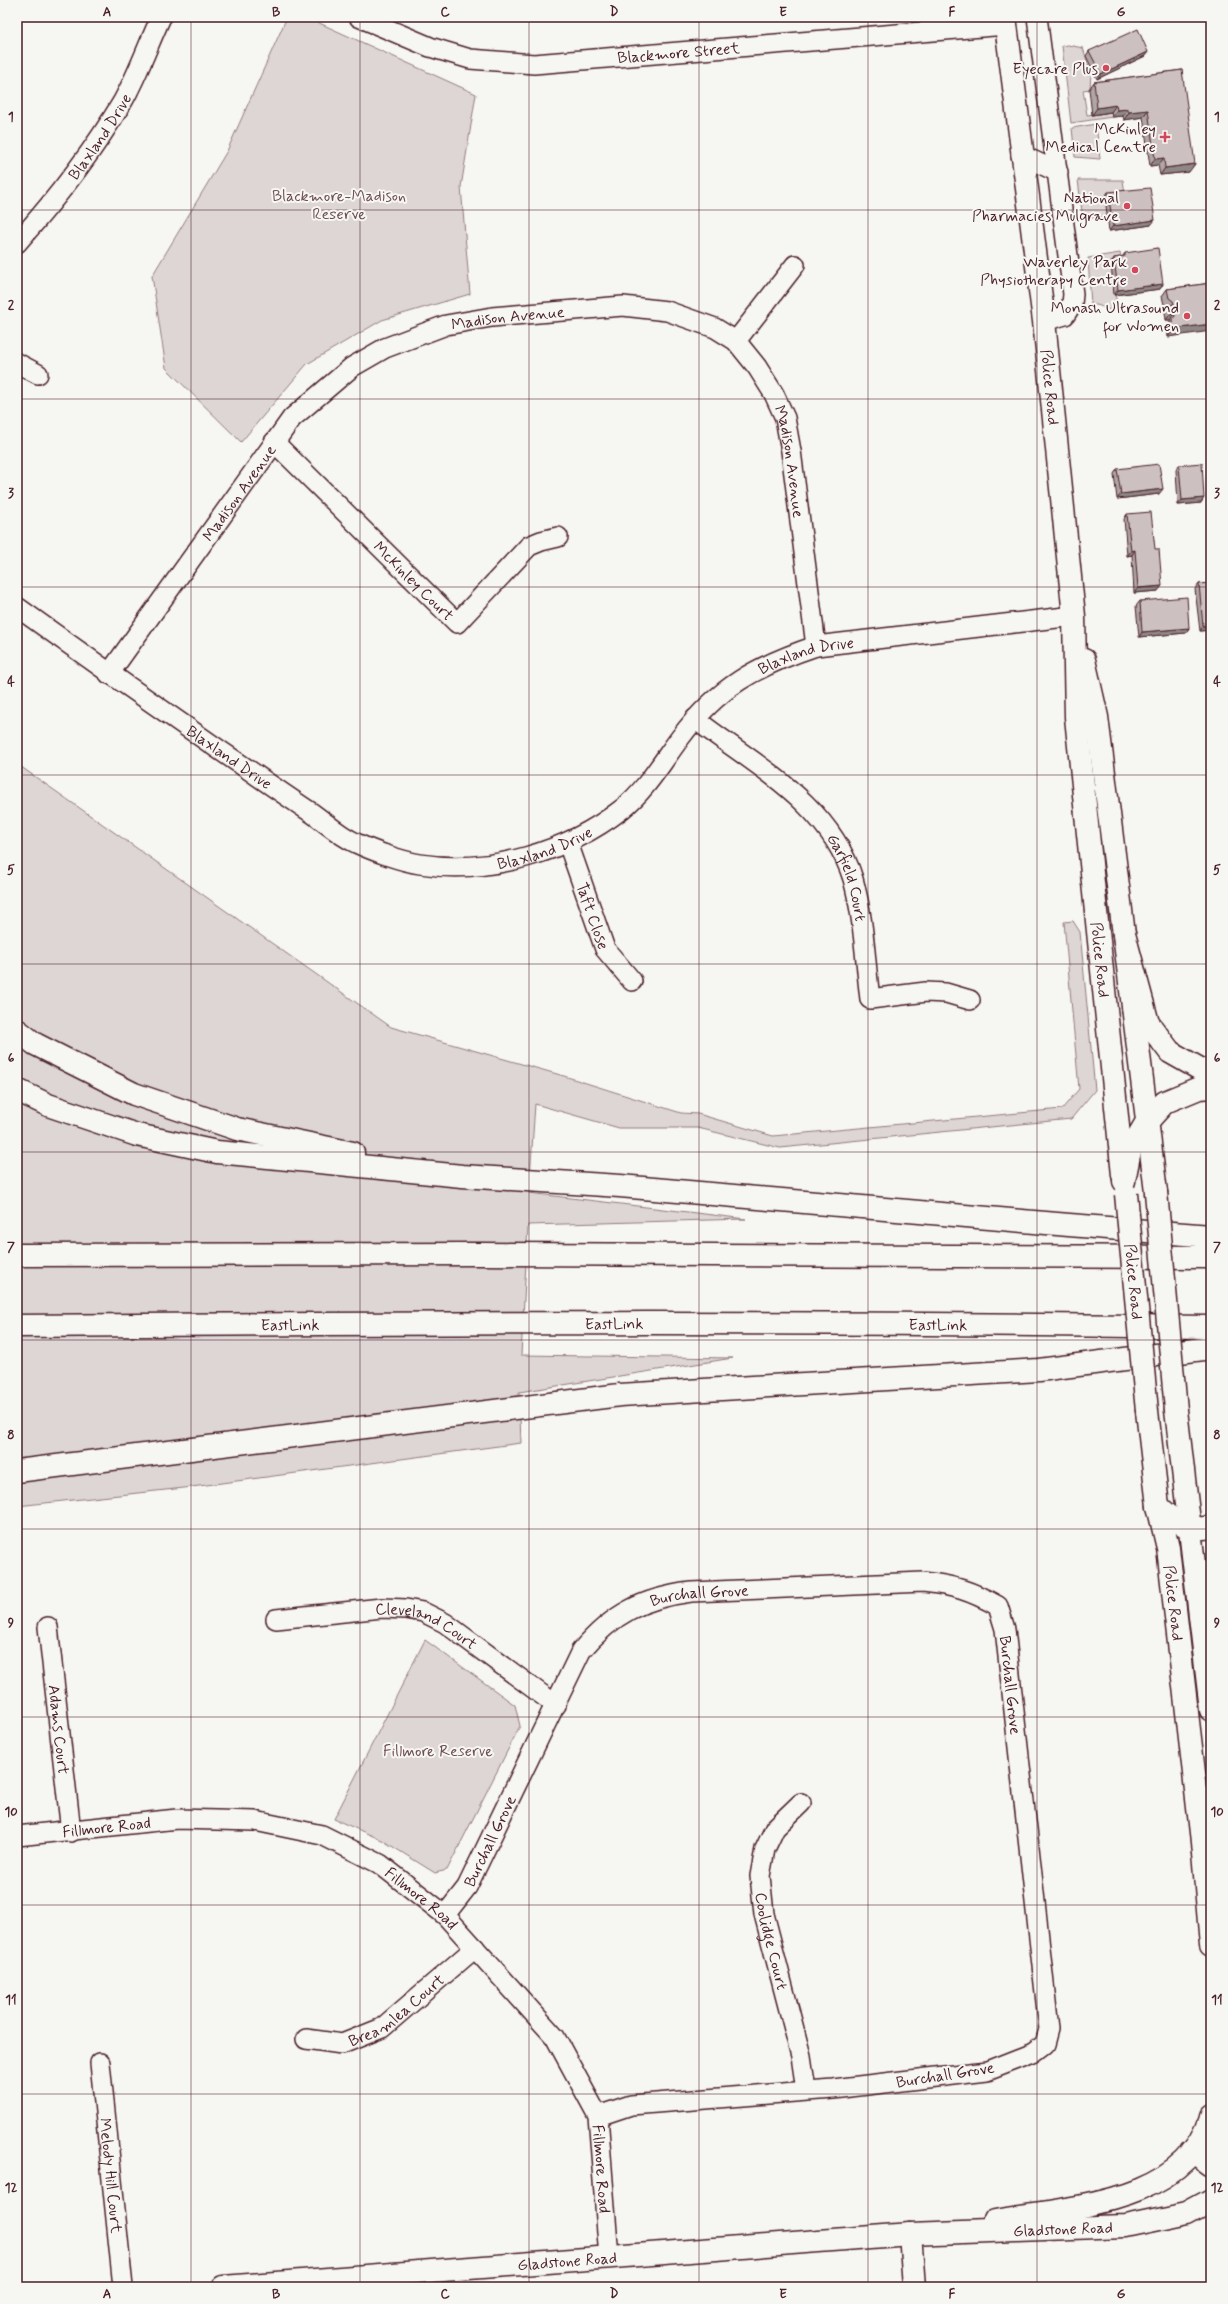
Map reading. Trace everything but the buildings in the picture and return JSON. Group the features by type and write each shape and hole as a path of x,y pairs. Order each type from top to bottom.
{"main road":[{"name":"Police Road","path":"1005,21 1021,155 1044,321 1074,616 1076,717 1147,1411 1158,1506 1168,1548 1203,1851 1211,1946"},
{"name":"Police Road","path":"1074,616 1097,717 1146,1123 1156,1192 1176,1410 1201,1528 1198,1598 1211,1710"},
{"path":"1124,934 1148,1023 1170,1052 1200,1069 1211,1072"},
{"path":"17,1030 35,1044 134,1094 237,1129 462,1176"},
{"path":"1125,1187 1130,1150 1146,1123 1165,1102 1199,1088 1211,1087"},
{"path":"17,1090 48,1105 137,1135 217,1152 462,1176 620,1186 1211,1236"},
{"path":"17,1255 490,1254 1211,1256"},
{"name":"EastLink","path":"17,1326 386,1323 1065,1325 1211,1327"},
{"path":"17,1471 620,1395 1040,1370 1211,1348"},
{"path":"17,1456 282,1437"},
{"path":"1158,1506 1173,1520 1201,1528"},
{"path":"1198,1598 1203,1584 1211,1571"},
{"path":"1211,2118 1208,2128 1194,2150 1211,2166"},
{"name":"Gladstone Road","path":"910,2234 1119,2198 1156,2182 1194,2150"},
{"name":"Gladstone Road","path":"223,2287 910,2234 1125,2226 1187,2213 1211,2200"},
{"path":"910,2234 914,2287"}],"street":[{"name":"Blaxland Drive","path":"17,243 54,201 97,143 124,99 161,17"},
{"name":"Blackmore Street","path":"359,17 430,46 470,59 534,64 1005,21"},
{"path":"1038,17 1073,294 1072,304 1065,315 1044,321"},
{"path":"1021,155 1058,172"},
{"path":"736,341 795,265"},
{"name":"Madison Avenue","path":"109,674 292,418 352,367 385,348 446,325 467,321 623,306 653,308 685,316 715,328 736,341 757,367 774,394 785,418 791,451 816,646"},
{"path":"17,363 38,374"},
{"name":"McKinley Court","path":"274,442 457,623 530,546 558,537"},
{"name":"Blaxland Drive","path":"17,607 109,674 354,843 417,864 437,866 482,865 513,861 568,843 623,808 650,779 694,719 724,690 752,672 779,658 816,646 1074,616"},
{"name":"Garfield Court","path":"694,719 804,800 822,820 836,840 853,879 859,906 870,999 926,992 946,993 970,1000"},
{"name":"Taft Close","path":"568,843 605,949 632,981"},
{"name":"Burchall Grove","path":"445,1914 467,1887 581,1651 597,1632 622,1613 663,1595 691,1592 922,1582 944,1584 975,1593 998,1606 1006,1629 1049,2029 1046,2044 1033,2053 986,2071 832,2089 631,2105 598,2116"},
{"name":"Cleveland Court","path":"276,1619 382,1608 406,1609 422,1612 445,1623 556,1705"},
{"name":"Adams Court","path":"48,1627 71,1832"},
{"name":"Coolidge Court","path":"801,1803 775,1828 765,1849 760,1876 764,1914 801,2056 806,2090"},
{"name":"Fillmore Road","path":"17,1836 71,1832 177,1819 255,1821 322,1835 380,1864 445,1914 556,2037 598,2116 609,2258"},
{"name":"Breamlea Court","path":"306,2039 342,2044 382,2028 475,1948"},
{"name":"Melody Hill Court","path":"100,2063 123,2287"}],"green space":[{"name":"Blackmore-Madison Reserve","path":"287,17 306,17 476,94 461,187 470,294 382,320 307,364 241,442 166,368 152,276 227,151"},
{"path":"1068,45 1083,48 1091,73 1090,89 1083,90 1087,115 1111,112 1112,117 1071,123 1062,46"},
{"path":"1096,124 1100,159 1075,157 1072,128"},
{"path":"1078,180 1123,180 1125,194 1107,216 1083,219"},
{"path":"1120,253 1122,261 1112,277 1118,310 1114,311 1098,305 1091,305 1088,258"},
{"path":"17,764 391,1027 564,1076 681,1113 698,1114 773,1136 1062,1109 1079,1089 1064,922 1073,921 1080,932 1095,1090 1071,1119 780,1148 698,1128 619,1128 535,1104 529,1193 746,1219 528,1225 521,1355 733,1358 519,1392 521,1443 184,1488 17,1506"},
{"name":"Fillmore Reserve","path":"425,1640 515,1705 520,1726 447,1870 435,1873 382,1840 334,1819"}],"place":[{"name":"Eyecare Plus","path":"1106,68"},
{"name":"McKinley Medical Centre","path":"1165,137"},
{"name":"National Pharmacies Mulgrave","path":"1127,206"},
{"name":"Waverley Park Physiotherapy Centre","path":"1135,270"},
{"name":"Monash Ultrasound for Women","path":"1187,316"}]}
